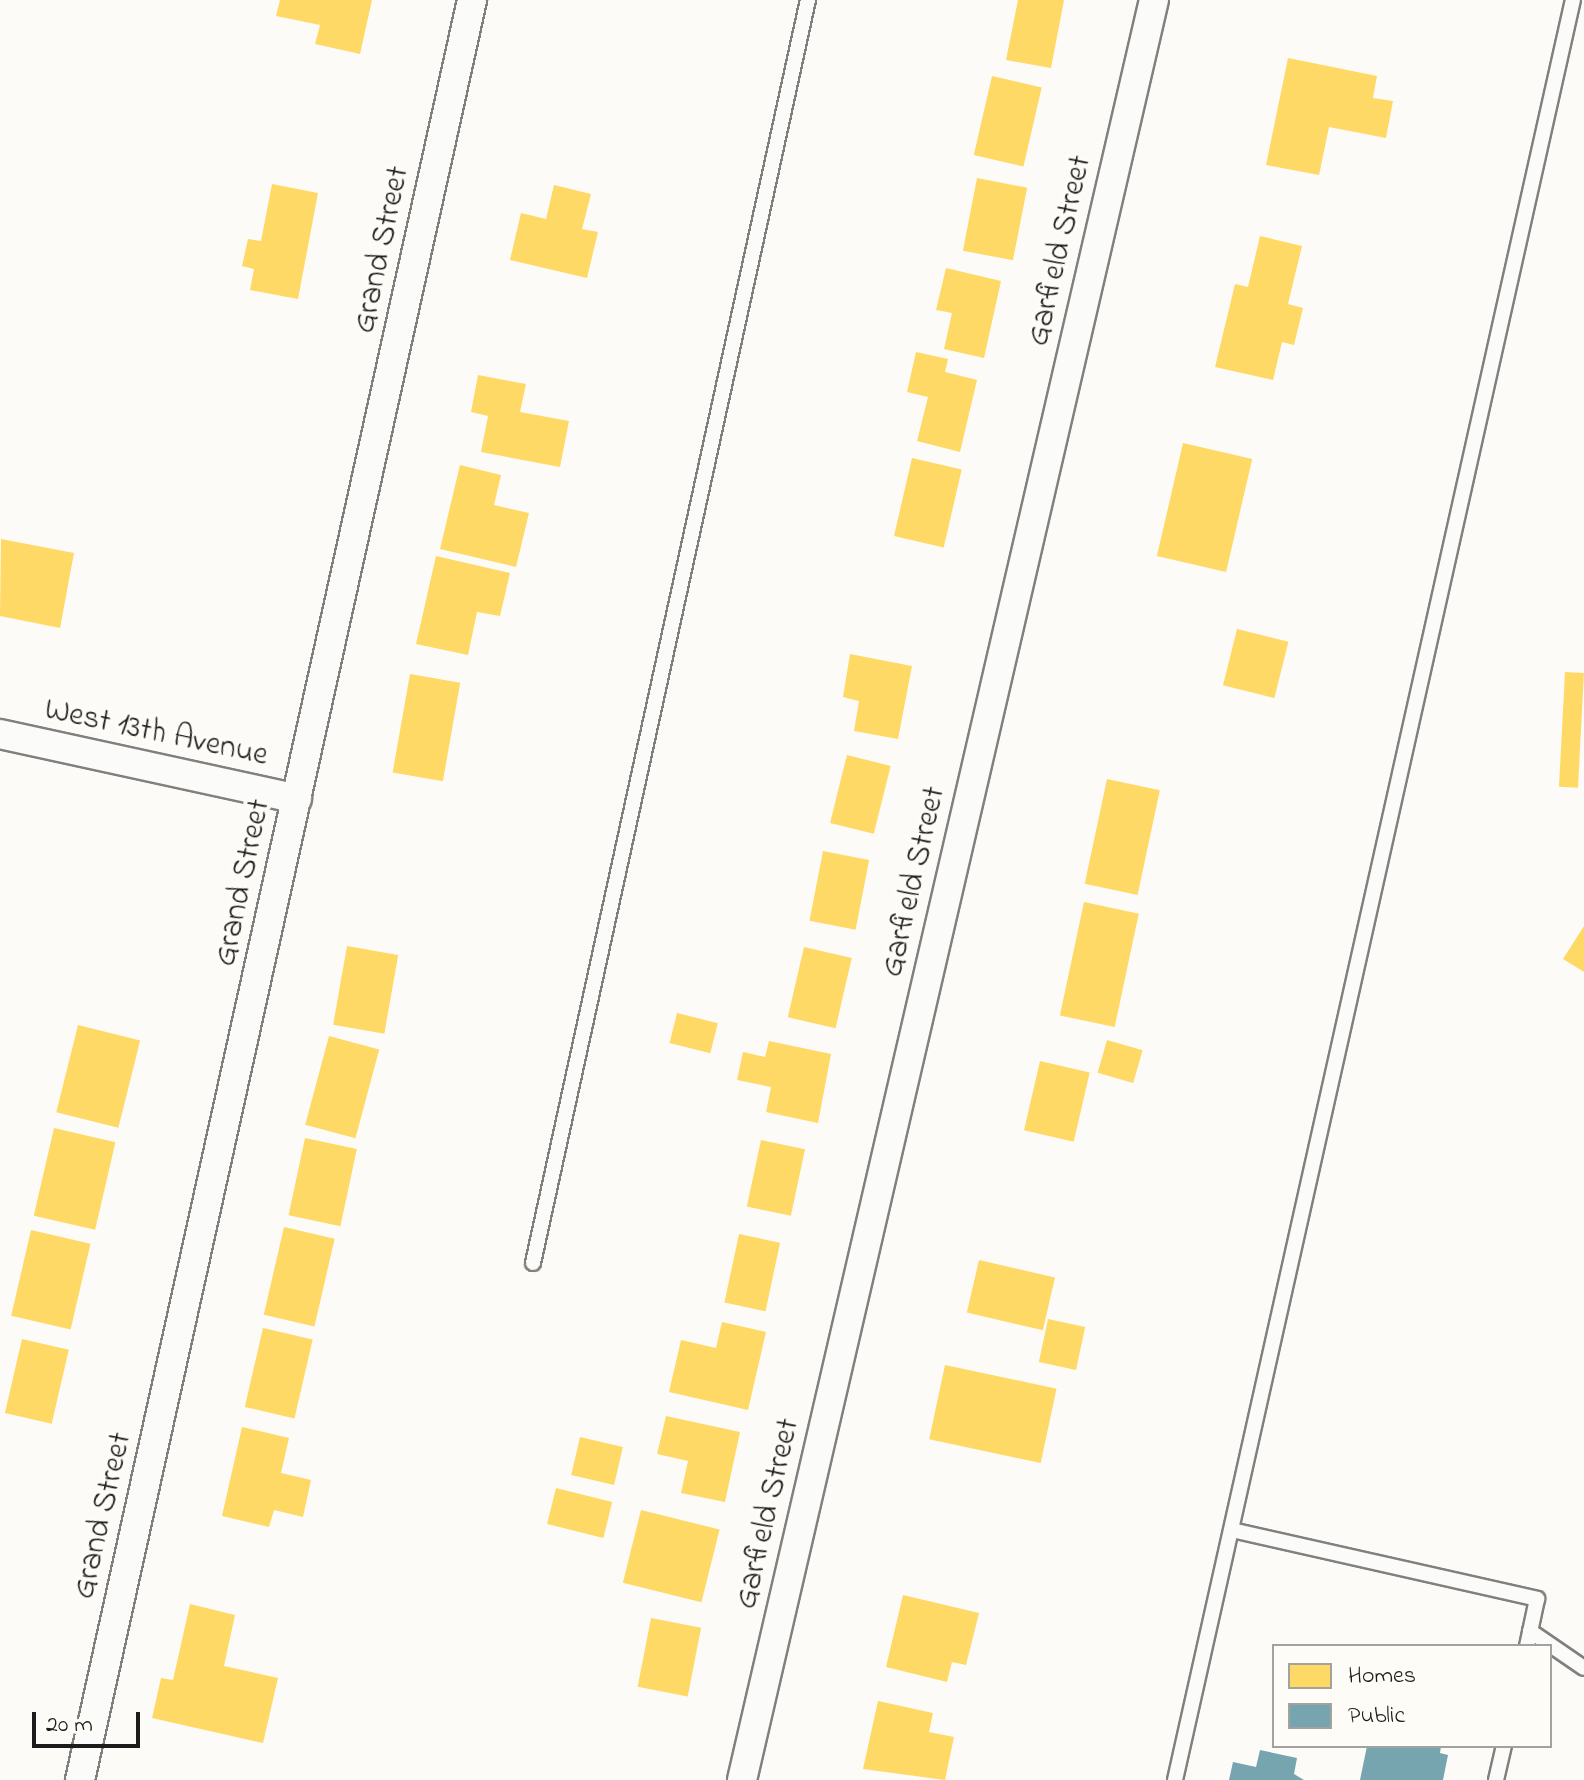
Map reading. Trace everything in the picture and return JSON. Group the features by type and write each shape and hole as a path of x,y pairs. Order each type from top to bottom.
{"street":[{"name":"Grand Street","path":"80,1780 472,0"},
{"name":"Garfield Street","path":"742,1780 1154,0"},
{"name":"West 13th Avenue","path":"0,734 297,799"}],"lane":[{"path":"533,1263 808,0"},
{"path":"1175,1780 1573,0"},
{"path":"1232,1530 1537,1599 1528,1639"},
{"path":"1552,1651 1584,1668"},
{"path":"1496,1780 1504,1748"}],"building: Homes":[{"path":"280,0 372,0 360,54 315,44 320,25 276,16"},
{"path":"1018,0 1064,0 1051,68 1006,60"},
{"path":"1288,58 1377,76 1373,98 1393,101 1386,138 1329,127 1319,175 1266,165"},
{"path":"992,76 1042,87 1023,166 974,155"},
{"path":"977,178 1027,188 1013,260 963,251"},
{"path":"272,184 318,193 298,299 250,290 254,269 242,266 248,239 261,241"},
{"path":"554,185 591,194 582,229 598,232 587,278 510,260 521,213 546,219"},
{"path":"1260,236 1302,246 1288,304 1303,308 1294,345 1282,342 1273,380 1215,367 1235,284 1248,287"},
{"path":"946,268 1001,281 984,358 944,349 952,313 936,310"},
{"path":"916,352 948,359 945,372 977,380 960,452 917,441 928,397 907,392"},
{"path":"478,375 526,384 520,412 569,421 560,467 481,452 488,416 471,412"},
{"path":"1183,443 1252,459 1226,572 1157,556"},
{"path":"912,458 962,469 944,547 894,536"},
{"path":"460,465 501,475 494,505 529,513 516,567 440,549"},
{"path":"1,539 74,553 60,628 0,616"},
{"path":"436,556 510,573 500,616 477,612 468,655 416,644"},
{"path":"1237,629 1288,642 1274,698 1223,685"},
{"path":"850,654 912,666 898,739 854,731 859,701 843,697"},
{"path":"1565,672 1584,673 1578,788 1559,787"},
{"path":"410,674 460,683 443,781 393,772"},
{"path":"847,755 891,766 874,834 830,823"},
{"path":"1107,779 1160,790 1138,895 1085,884"},
{"path":"823,851 869,860 856,930 809,921"},
{"path":"1084,902 1139,914 1115,1027 1060,1015"},
{"path":"1584,926 1584,972 1563,959"},
{"path":"347,946 398,955 384,1034 333,1025"},
{"path":"804,947 852,958 836,1028 788,1017"},
{"path":"677,1013 718,1023 710,1053 670,1043"},
{"path":"78,1025 140,1040 118,1128 56,1112"},
{"path":"329,1036 379,1049 355,1138 305,1125"},
{"path":"1107,1040 1143,1050 1133,1083 1098,1073"},
{"path":"769,1041 831,1054 818,1123 766,1112 771,1087 737,1080 743,1052 765,1057"},
{"path":"1040,1061 1090,1072 1074,1142 1024,1130"},
{"path":"54,1128 115,1142 95,1230 34,1216"},
{"path":"305,1138 357,1149 340,1226 289,1215"},
{"path":"761,1140 805,1149 791,1216 747,1207"},
{"path":"284,1227 335,1239 314,1326 264,1315"},
{"path":"31,1230 90,1244 71,1329 11,1316"},
{"path":"739,1234 780,1243 766,1311 724,1302"},
{"path":"979,1260 1055,1278 1043,1330 967,1313"},
{"path":"1048,1319 1085,1327 1076,1370 1039,1362"},
{"path":"722,1322 766,1332 748,1410 669,1392 681,1340 716,1348"},
{"path":"263,1328 313,1339 294,1418 245,1407"},
{"path":"22,1339 69,1350 52,1424 5,1413"},
{"path":"945,1365 1057,1389 1041,1463 929,1439"},
{"path":"666,1416 740,1432 725,1502 681,1493 688,1461 657,1454"},
{"path":"242,1427 289,1438 281,1473 311,1480 303,1517 274,1510 269,1527 222,1516"},
{"path":"580,1437 623,1447 614,1485 571,1475"},
{"path":"556,1488 612,1502 603,1538 547,1524"},
{"path":"641,1510 720,1530 701,1602 623,1583"},
{"path":"903,1595 979,1613 966,1665 952,1662 947,1682 886,1667"},
{"path":"190,1604 235,1615 224,1666 278,1678 263,1743 152,1718 161,1678 173,1680"},
{"path":"651,1618 701,1628 688,1696 638,1687"},
{"path":"878,1701 933,1713 929,1732 954,1737 945,1780 863,1769"}],"building: Public":[{"path":"1367,1748 1441,1748 1440,1753 1448,1755 1443,1780 1360,1780"},
{"path":"1260,1750 1297,1758 1294,1774 1304,1780 1229,1780 1233,1762 1256,1767"}]}
